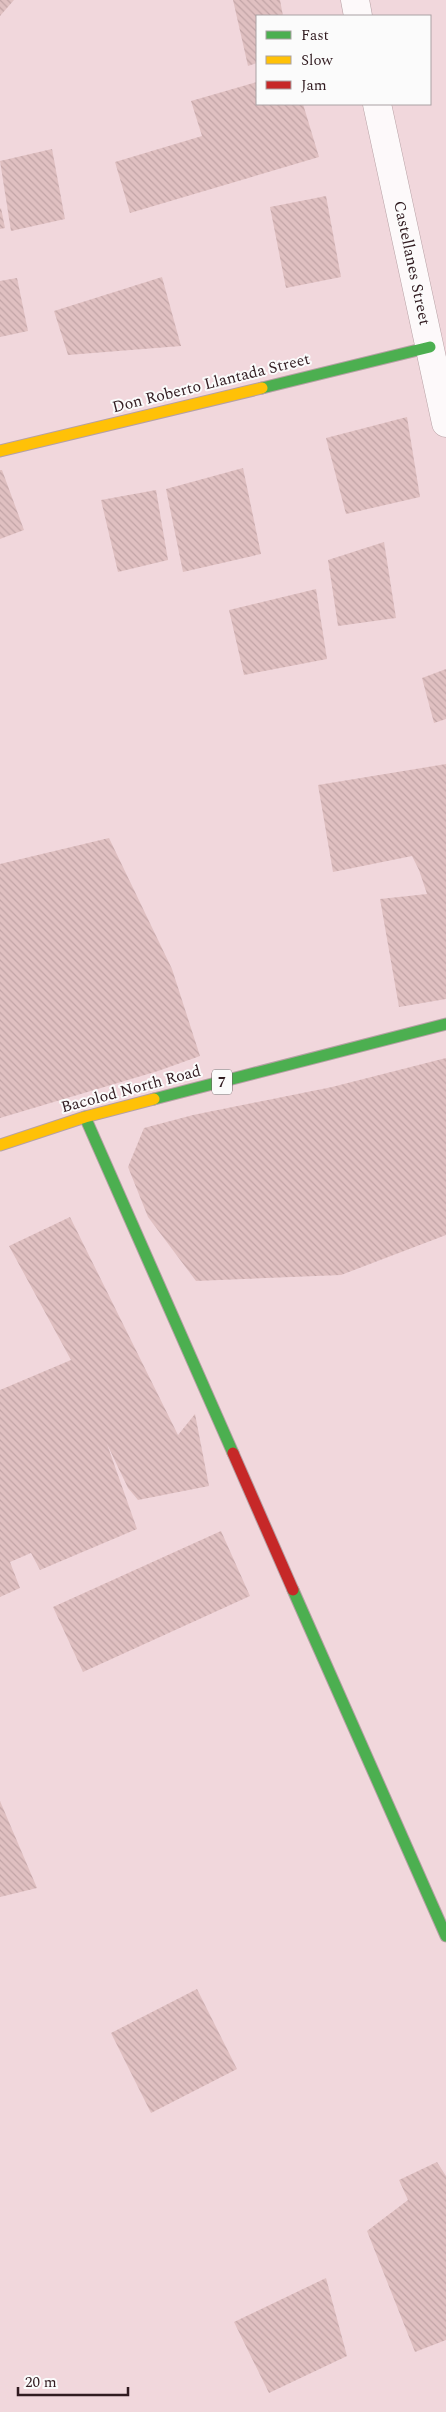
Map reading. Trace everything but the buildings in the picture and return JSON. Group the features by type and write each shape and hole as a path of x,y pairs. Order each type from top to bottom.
{"main road":[{"name":"Don Roberto Llantada Street","path":"0,451 430,347"},
{"name":"Bacolod North Road","path":"0,1145 85,1117 446,1024"},
{"path":"85,1117 446,1936"}],"street":[{"path":"355,0 358,15"},
{"name":"Castellanes Street","path":"377,105 446,423"}],"traffic: fast":[{"path":"262,388 430,347"},
{"path":"154,1099 446,1024"},
{"path":"85,1117 233,1453"},
{"path":"293,1590 446,1936"}],"traffic: slow":[{"path":"0,451 262,388"},
{"path":"0,1145 85,1117 154,1099"}],"traffic: jam":[{"path":"233,1453 293,1590"}]}
